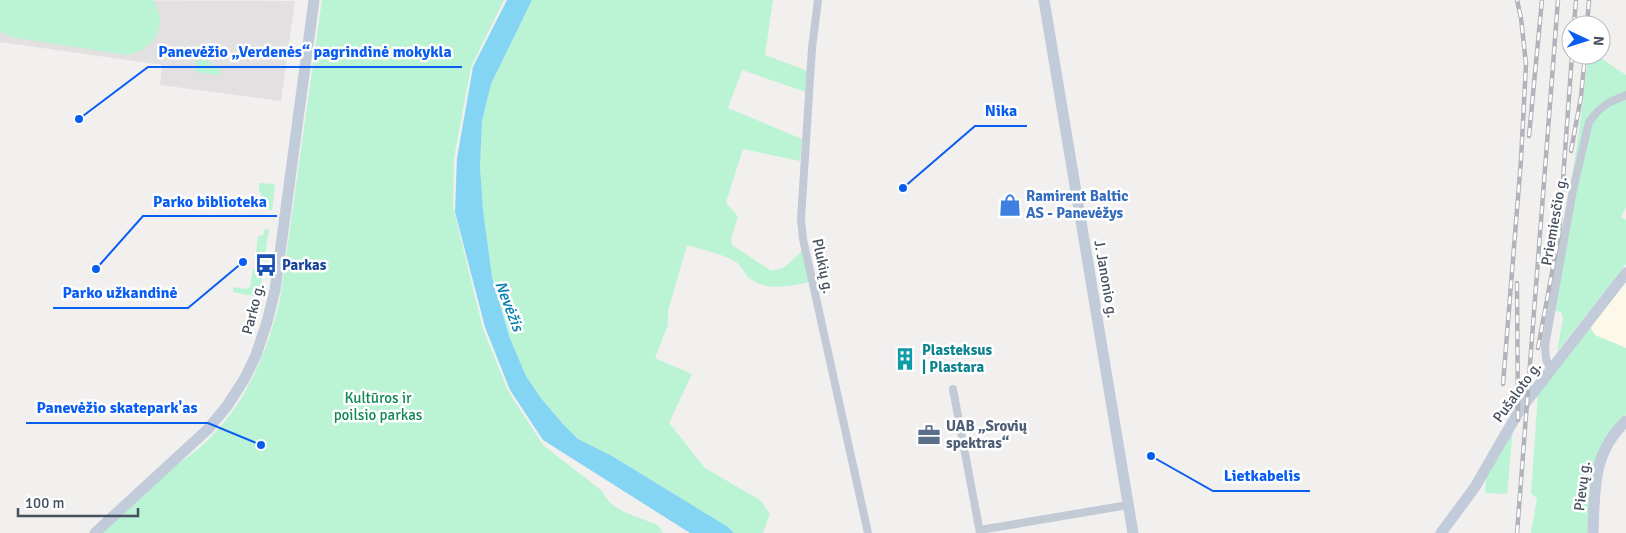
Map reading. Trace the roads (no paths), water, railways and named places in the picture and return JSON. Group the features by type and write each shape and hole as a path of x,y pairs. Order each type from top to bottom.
{"main road":[{"name":"Parko g.","path":"95,533 208,429 237,391 256,355 275,290 314,0"},
{"name":"J. Janonio g.","path":"1044,0 1133,533"},
{"name":"Pušaloto g.","path":"1441,533 1475,487 1519,411 1626,273"},
{"name":"Pievų g.","path":"1593,533 1597,471 1602,453 1611,437 1626,421"}],"street":[{"name":"Plukių g.","path":"818,0 812,48 801,219 803,239 868,533"},
{"name":"Priemiesčio g.","path":"1551,370 1546,359 1545,346 1573,190 1588,122 1608,103 1626,95"},
{"path":"953,389 980,531 1128,504"}],"water":[{"path":"507,0 532,0 491,84 482,121 480,167 483,210 492,277 509,336 526,376 540,397 578,439 612,456 728,527 734,533 690,533 543,440 510,390 485,327 455,212 457,158 473,67"}],"railway":[{"path":"1503,384 1521,160 1526,64 1517,0"},
{"path":"1529,136 1542,0"},
{"path":"1517,533 1558,0"},
{"path":"1575,15 1576,0"},
{"path":"1588,15 1589,0"},
{"path":"1538,348 1559,235 1571,65"},
{"path":"1571,151 1581,97 1584,65"},
{"path":"1517,283 1518,420"}],"place":[{"name":"Panevėžio „Verdenės“ pagrindinė mokykla","path":"79,119"},
{"name":"Nika","path":"903,188"},
{"name":"Ramirent Baltic AS - Panevėžys","path":"1010,205"},
{"name":"Parko užkandinė","path":"243,262"},
{"name":"Parkas","path":"266,265"},
{"name":"Parko biblioteka","path":"96,269"},
{"name":"Plasteksus | Plastara","path":"905,359"},
{"name":"UAB „Srovių spektras“","path":"929,435"},
{"name":"Panevėžio skatepark'as","path":"261,445"},
{"name":"Lietkabelis","path":"1151,456"}],"water label":[{"name":"Nevėžis","path":"509,306"}],"park label":[{"name":"Kultūros ir poilsio parkas","path":"378,406"}]}
